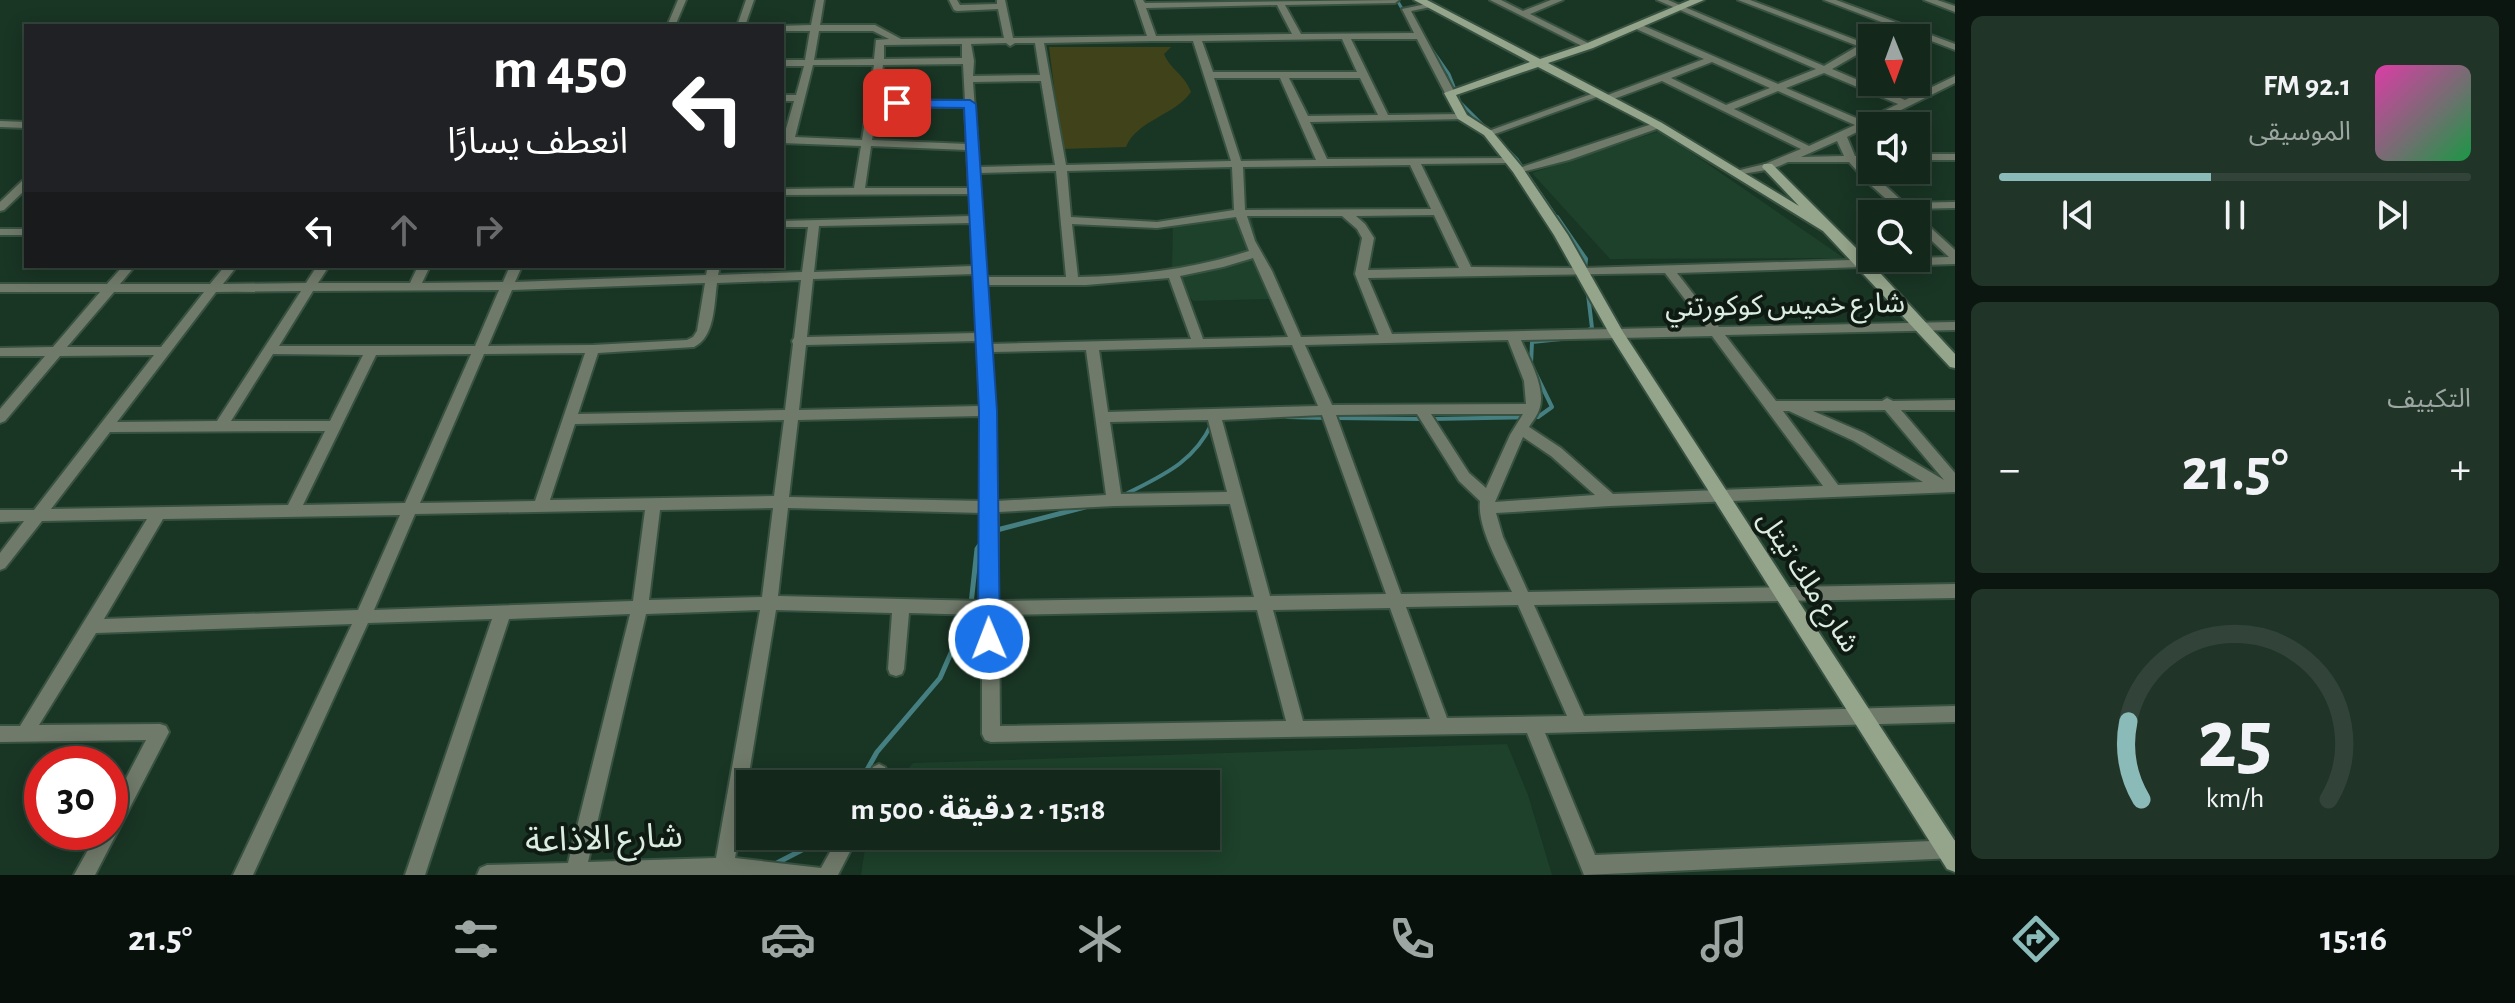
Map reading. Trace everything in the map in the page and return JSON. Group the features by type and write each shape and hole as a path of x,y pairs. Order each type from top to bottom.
{"main road":[{"path":"1488,133 1462,117 1450,93 1589,46 1699,0"},
{"path":"1423,3 1658,125 1825,227"},
{"name":"شارع ملك تيتل","path":"1488,133 1518,170 1584,272 1616,333 1782,596 1953,853"},
{"path":"1774,163 1825,227 1858,258"},
{"path":"1871,272 1955,363"}],"street":[{"path":"672,24 682,0"},
{"path":"742,24 750,0"},
{"path":"820,0 801,98 785,140 971,147"},
{"path":"953,0 957,8 1002,3 1010,43"},
{"path":"1153,39 1140,3 1395,0"},
{"path":"1494,0 1589,46"},
{"path":"1522,14 1559,0"},
{"path":"1661,0 1904,103"},
{"path":"1742,0 1858,40"},
{"path":"1828,0 1894,24"},
{"path":"1928,0 1955,9"},
{"path":"1942,5 1954,0"},
{"path":"1278,1 1298,37"},
{"path":"1423,3 1406,9 1450,93"},
{"path":"1637,26 1858,123"},
{"path":"784,28 875,28 899,41"},
{"path":"859,191 879,63 879,42 966,40 1010,43 1420,36"},
{"path":"1345,37 1384,117"},
{"path":"1197,38 1237,164 1240,213 1249,241 1297,339 1327,410 1441,726"},
{"path":"1930,38 1955,47"},
{"path":"966,40 988,411 991,734 1955,714"},
{"path":"1039,42 1061,169 1072,281"},
{"path":"1727,108 1825,69 1858,50"},
{"path":"1488,133 1663,78 1713,59"},
{"path":"784,63 969,61"},
{"path":"1209,75 1364,75"},
{"path":"1283,75 1323,163"},
{"path":"969,79 1045,78"},
{"path":"1663,78 1808,149"},
{"path":"1890,112 1953,82"},
{"path":"784,98 801,98"},
{"path":"872,103 970,104"},
{"path":"1304,119 1462,117"},
{"path":"0,124 24,125"},
{"path":"1518,170 1565,158 1658,125"},
{"path":"1740,173 1858,130"},
{"path":"1841,136 1842,146 1850,159 1895,200"},
{"path":"1931,157 1955,157"},
{"path":"1774,163 1858,159"},
{"path":"973,170 1508,160"},
{"path":"1414,162 1467,271"},
{"path":"3,202 24,185"},
{"path":"784,192 975,191"},
{"path":"1930,208 1955,205"},
{"path":"1344,212 1366,230 1369,241 1361,274 1387,338"},
{"path":"1066,220 1157,225 1240,213 1438,212"},
{"path":"784,224 978,219"},
{"path":"724,867 769,603 805,277 814,223"},
{"path":"0,232 24,232"},
{"path":"1930,234 1955,258"},
{"path":"0,288 505,286 713,273 805,277 981,275 1072,281 1174,275 1256,253"},
{"path":"1930,259 1955,258"},
{"path":"1361,274 1584,272 1858,263"},
{"path":"0,418 127,268"},
{"path":"0,564 229,268"},
{"path":"221,426 322,268"},
{"path":"414,286 423,268"},
{"path":"243,875 363,617 515,268"},
{"path":"1668,269 1833,489"},
{"path":"269,350 593,349 689,344 698,340 703,331 713,273"},
{"path":"1174,275 1198,342"},
{"name":"شارع خميس كوكورتني","path":"798,341 1092,346 1955,326"},
{"path":"1487,504 1533,409 1535,397 1513,336"},
{"path":"1092,346 1114,500"},
{"path":"540,507 593,349"},
{"path":"0,352 164,351"},
{"path":"292,511 372,351"},
{"path":"1887,403 1951,485"},
{"path":"1772,406 1955,405"},
{"path":"1788,406 1859,437 1951,485"},
{"path":"1102,417 1327,410 1533,409"},
{"path":"1421,410 1464,477 1487,504 1495,537 1579,724"},
{"path":"568,419 988,411"},
{"path":"1214,415 1296,727"},
{"path":"105,427 335,426"},
{"path":"1521,429 1556,452 1610,500"},
{"path":"1487,504 1720,497 1951,485"},
{"path":"0,516 780,502 990,507 1114,500 1235,498"},
{"path":"575,873 640,605 653,506"},
{"path":"25,733 158,514"},
{"path":"91,626 640,605 769,603 989,608 1955,591"},
{"path":"896,669 901,607"},
{"path":"415,875 503,612"},
{"path":"1533,725 1592,870 1953,853"},
{"path":"0,734 160,732 128,793"},
{"path":"84,875 98,850"},
{"path":"828,875 841,850"},
{"name":"شارع الاذاعة","path":"487,875 724,867 816,875"}],"shaded area":[{"path":"1049,47 1171,47 1164,54 1191,92 1175,107 1138,130 1126,147 1062,149"},
{"path":"1660,131 1844,258 1610,259 1532,173"},
{"path":"1252,218 1270,299 1193,301 1172,271 1173,219"},
{"path":"1507,744 1528,795 1552,875 861,875 865,850 1220,850 1220,770 907,770 913,763"}],"waterway":[{"path":"1397,0 1408,19"},
{"path":"1424,38 1449,74 1460,102 1517,159 1558,219"},
{"path":"1557,217 1586,259 1585,269"},
{"path":"1584,332 1592,328 1588,294"},
{"path":"1431,419 1538,417 1552,407 1531,364 1532,342 1561,339"},
{"path":"1287,417 1326,418"},
{"path":"1335,418 1422,419"},
{"path":"1124,495 1175,467 1196,448 1212,423"},
{"path":"993,531 1085,507"},
{"path":"971,604 977,549 984,539"},
{"path":"867,770 877,752 940,678 969,612"},
{"path":"773,865 802,850"}],"route":[{"path":"897,103 970,104 988,411 989,639"}]}
